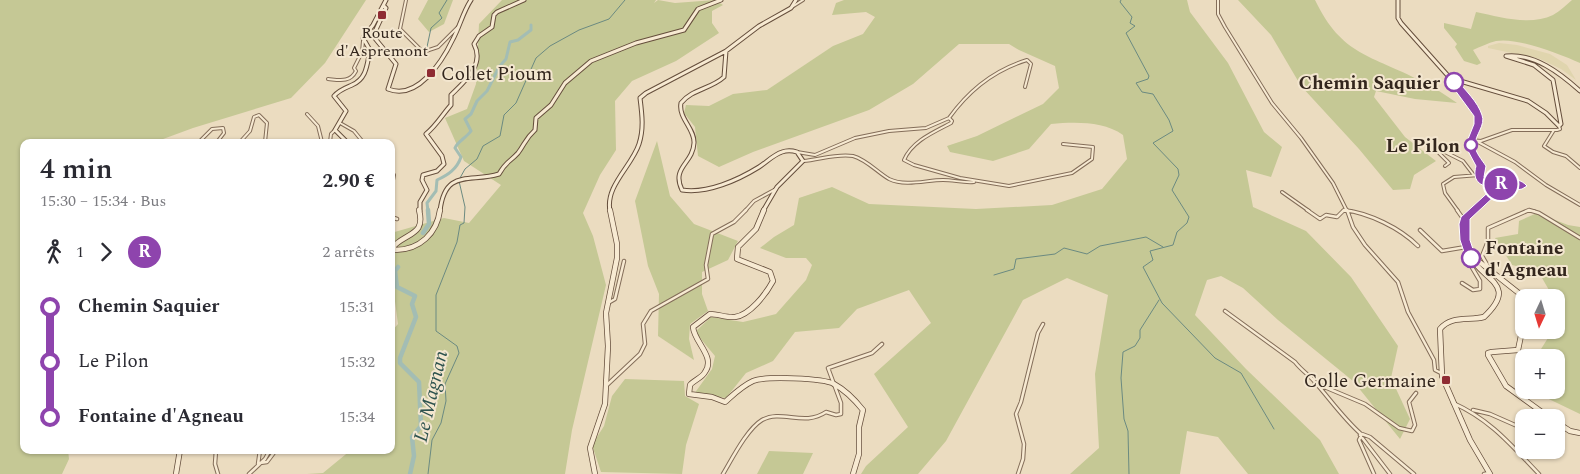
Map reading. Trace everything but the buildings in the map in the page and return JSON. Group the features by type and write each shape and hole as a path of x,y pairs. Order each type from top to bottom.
{"main road":[{"path":"1398,0 1400,23 1450,78"}],"street":[{"path":"328,78 351,79 356,74 354,68 362,52 361,42 364,35 373,25 386,0"},
{"path":"406,0 400,29 423,52 428,52 444,43 458,27"},
{"path":"384,6 386,8 373,36 396,64 388,88 388,90 395,93 407,92 419,84 448,50 471,0"},
{"path":"395,245 421,226 420,202 427,190 422,177 426,173 440,170 444,162 426,134 438,124 442,114 451,105 451,95 464,83 474,68 480,55 474,41 494,26 496,22 494,14 496,12 524,0"},
{"path":"395,249 408,249 433,232 439,221 442,196 447,188 456,181 499,174 505,162 518,153 526,138 535,130 536,118 549,108 561,88 580,72 585,65 607,53 684,30 697,9 718,4 721,0"},
{"path":"791,8 796,0"},
{"path":"595,474 590,441 605,404 608,346 606,313 617,258 617,244 609,211 610,197 639,146 643,129 640,98 646,93 726,51 759,26 803,0"},
{"path":"1218,0 1218,14 1272,103 1323,168 1348,211 1353,227 1365,245 1398,282 1408,312 1434,360 1436,370 1441,373"},
{"path":"330,139 331,134 336,130 346,111 334,96 339,91 357,83 363,77 370,50 369,45 363,41"},
{"path":"726,51 725,74 722,79 693,92 680,104 680,110 690,126 694,142 692,154 677,178 682,190 689,191 721,184 754,170 784,151 815,155 855,138 889,131 926,128 950,118 973,91 991,76 1027,60 1031,64 1025,87"},
{"path":"1471,142 1478,142 1512,130 1560,129 1559,126 1561,124 1553,80 1548,74 1534,65 1506,56 1531,59 1546,64 1557,71 1580,92"},
{"path":"1450,78 1528,101 1546,113 1559,126"},
{"path":"1450,78 1470,102 1478,116 1478,124 1471,142 1472,151 1481,166 1476,174 1450,178 1443,184 1446,196 1465,220"},
{"path":"307,114 318,126 321,139"},
{"path":"243,139 250,131 253,118 259,115 265,118 268,123 265,139"},
{"path":"950,118 951,123 918,143 905,156 904,160 914,166 993,185 1014,185 1035,179 1072,173 1092,159 1093,147 1063,144"},
{"path":"340,123 354,131 361,139"},
{"path":"202,139 211,129 217,127 223,128 224,133 219,139"},
{"path":"336,130 344,139"},
{"path":"1554,130 1544,146 1551,151 1566,156 1580,168"},
{"path":"1478,142 1515,162 1546,185 1580,205"},
{"path":"1445,166 1449,163 1439,153 1440,150 1463,161 1480,179 1487,183 1516,182 1522,186 1496,190 1468,214 1465,220 1466,247 1470,257 1496,283 1501,294 1484,317 1451,320 1442,325 1440,340 1441,373 1452,402 1488,474"},
{"path":"796,152 800,154 803,161"},
{"path":"852,474 859,454 863,410 854,399 833,383 761,379 743,386 725,402 712,397 693,396 689,394 688,388 690,383 704,375 708,369 708,363 706,353 692,333 693,327 710,314 735,317 764,295 773,281 770,272 740,261 736,256 738,247 756,229 768,200 776,188 803,161 812,161 828,156 852,156 862,160 897,182 934,182 943,180 962,184 976,181"},
{"path":"607,385 640,354 645,344 642,324 651,311 708,279 706,265 712,234 734,222 754,201 776,188"},
{"path":"1282,192 1292,197 1298,204 1320,219 1326,215 1338,217 1342,211 1359,212 1408,236 1418,246"},
{"path":"1488,269 1482,256 1488,241 1488,228 1529,210 1536,210 1562,229 1580,238"},
{"path":"1420,230 1442,250 1466,247"},
{"path":"1470,257 1477,260 1515,291"},
{"path":"1462,283 1473,290 1480,289 1480,281 1467,259 1470,257"},
{"path":"608,303 616,299 624,261"},
{"path":"1226,311 1280,350 1315,383 1360,435 1390,474"},
{"path":"1018,474 1023,463 1024,452 1016,414 1028,378 1038,333 1043,324"},
{"path":"1523,339 1518,350 1490,352 1488,355 1506,386 1538,409"},
{"path":"723,474 754,427 762,420 779,415 810,420 826,412 836,415 841,414 842,410 828,371 829,367 872,353 882,344"},
{"path":"1315,383 1364,404 1399,428 1412,431 1415,425 1410,402 1416,393"},
{"path":"1452,402 1472,411 1498,429 1538,474"},
{"path":"1472,411 1490,414 1515,425"},
{"path":"1565,428 1580,433"},
{"path":"1360,435 1359,440 1362,450 1374,474"},
{"path":"1360,435 1370,437 1414,474"},
{"path":"176,474 179,454"},
{"path":"216,454 218,474"},
{"path":"259,464 260,454"},
{"path":"249,474 268,454"},
{"path":"259,464 267,462 273,454"}],"shaded area":[{"path":"1499,43 1517,45 1550,54 1567,65 1576,80 1561,69 1540,59 1488,48 1488,46"}],"green space":[{"path":"0,0 366,0 325,63 291,98 163,139 20,139 20,454 68,454 69,459 62,474 0,474"},
{"path":"428,0 453,0 444,24 429,32 418,19"},
{"path":"502,0 656,0 654,3 658,0 675,3 715,0 723,5 712,11 712,23 719,33 676,61 632,81 615,101 616,150 600,175 583,213 593,236 606,285 572,430 565,474 307,474 323,473 346,454 395,454 395,327 398,324 395,302 395,232 444,218 469,223 501,185 464,161 445,118 467,109 476,84 479,24"},
{"path":"844,0 1187,0 1190,12 1228,63 1264,132 1282,147 1271,177 1246,170 1253,207 1306,231 1351,277 1398,346 1391,378 1410,419 1400,439 1353,381 1278,320 1243,288 1221,276 1207,280 1195,315 1246,369 1320,440 1339,474 1248,474 1218,437 1187,431 1180,474 1070,474 1099,448 1095,374 1108,295 1067,278 1023,300 946,441 918,474 861,474 866,466 908,427 874,374 931,323 909,290 857,309 839,328 795,332 773,361 746,373 726,398 694,394 712,369 715,356 695,332 711,317 743,322 776,314 806,280 812,265 806,258 786,258 760,248 794,225 799,198 832,187 869,204 976,209 1052,205 1102,189 1127,159 1123,135 1107,127 1079,123 1051,124 1029,149 993,161 950,152 947,146 977,136 1043,104 1059,88 1055,66 1009,44 959,44 913,84 869,110 753,152 719,167 698,156 695,127 684,113 686,105 709,106 733,94 767,90 833,46 863,34 875,17 866,12 832,15 836,3"},
{"path":"1238,0 1315,0 1336,33 1359,52 1430,86 1457,103 1415,99 1376,91 1374,97 1405,137 1436,161 1414,175 1410,189 1393,190 1359,149 1301,86 1271,35"},
{"path":"1572,0 1580,0 1580,63 1538,47 1505,40 1496,41 1473,50 1481,63 1477,65 1464,61 1455,47 1457,44 1444,28 1444,23 1471,29 1476,12 1515,20 1535,20 1553,15"},
{"path":"657,141 670,196 694,224 738,241 728,260 702,272 702,294 708,311 690,324 689,339 694,360 658,336 659,294 648,266 635,201"},
{"path":"1537,213 1568,225 1580,227 1580,414 1549,399 1565,399 1565,349 1541,349 1547,339 1565,339 1565,289 1548,289 1538,271 1512,265 1495,238 1518,234 1519,221"},
{"path":"625,379 684,381 685,396 699,404 686,445 682,474 601,472 592,445 604,426 612,396"},
{"path":"769,451 813,453 803,474 757,474"}],"waterway":[{"path":"427,47 431,28 442,18 439,13 447,0"},
{"name":"Le Magnan","path":"460,178 465,169 477,159 483,146 500,136 504,115 516,103 536,58 550,46 579,30 609,19 625,0"},
{"path":"1121,0 1120,2 1132,17 1130,23 1135,26 1126,33 1149,76 1148,79 1136,83 1142,92 1153,94 1169,120 1173,131 1153,143 1178,169 1179,175 1172,190 1189,217 1187,223 1177,232 1173,245 1150,251 1153,260 1143,267 1162,303 1215,358 1241,373 1274,429"},
{"path":"428,211 427,203 436,191 437,180 452,171 461,157 455,148 471,131 465,119 471,114 477,101 487,91 499,67 506,59 510,42 518,40 531,30 531,25"},
{"name":"Le Magnan","path":"428,474 432,440 441,423 446,401 445,384 459,353 457,346 436,331 436,295 457,242 460,225 464,223 465,207 459,181"},
{"path":"423,233 429,224 428,210"},
{"path":"994,275 1014,269 1016,259 1055,254 1064,248 1087,254 1100,246 1146,237 1163,247"},
{"path":"398,267 395,271 397,287 415,296 412,304 416,317 400,358 400,363 419,382 421,426 412,437 414,456 410,474"},
{"path":"1129,474 1128,431 1124,419 1121,378 1123,352 1135,346 1140,338 1140,330 1159,300"}],"bus line":[{"name":"R","path":"1454,82 1477,112 1479,121 1472,138 1471,147 1482,168 1478,175 1480,179 1490,184 1516,182 1522,185 1520,187 1505,187 1496,190 1468,214 1464,224 1465,240 1468,254 1471,258"}],"place":[{"name":"Route d'Aspremont","path":"382,15"},
{"name":"Collet Pioum","path":"431,73"},
{"name":"Chemin Saquier","path":"1454,82"},
{"name":"Le Pilon","path":"1471,145"},
{"name":"Fontaine d'Agneau","path":"1471,258"},
{"name":"Colle Germaine","path":"1446,380"}]}
